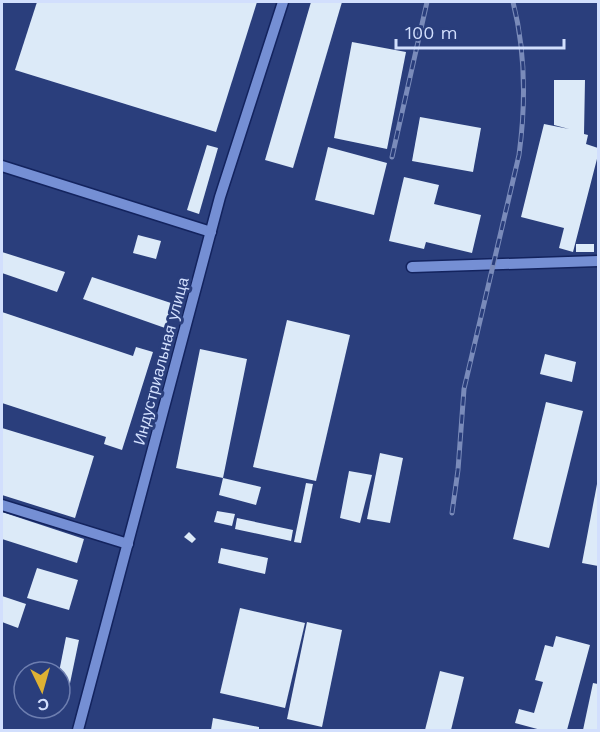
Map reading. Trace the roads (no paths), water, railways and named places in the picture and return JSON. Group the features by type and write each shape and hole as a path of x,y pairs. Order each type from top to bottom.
{"street":[{"name":"Индустриальная улица","path":"78,730 220,196 283,2"},
{"path":"2,166 211,232"},
{"path":"412,267 598,261"},
{"path":"2,505 128,544"}],"railway":[{"path":"392,157 427,2"},
{"path":"452,513 458,470 464,389 519,155 524,78 513,2"}]}
